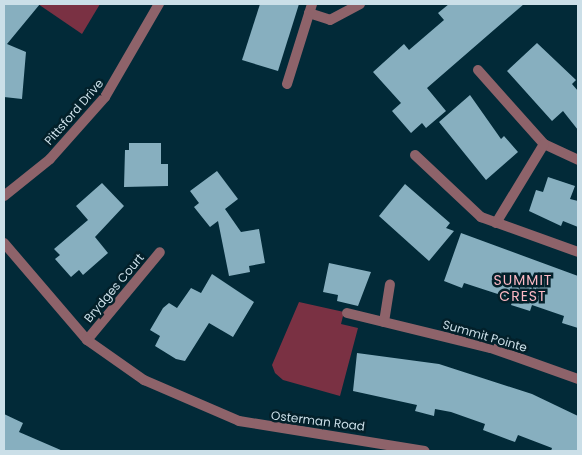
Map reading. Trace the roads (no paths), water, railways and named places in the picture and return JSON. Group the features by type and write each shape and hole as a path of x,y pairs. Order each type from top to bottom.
{"street":[{"name":"Pittsford Drive","path":"4,196 50,159 105,98 159,4"},
{"path":"287,84 310,8 330,20 359,4"},
{"path":"478,70 544,144 578,160"},
{"path":"496,223 544,144"},
{"path":"414,155 468,208 496,223 578,252"},
{"name":"Osterman Road","path":"4,243 87,340 144,380 239,421 425,451"},
{"name":"Brydges Court","path":"87,340 160,252"},
{"path":"384,322 390,284"},
{"name":"Summit Pointe","path":"347,313 491,348 578,380"}],"district":[{"name":"SUMMIT CREST","path":"523,288"}]}
